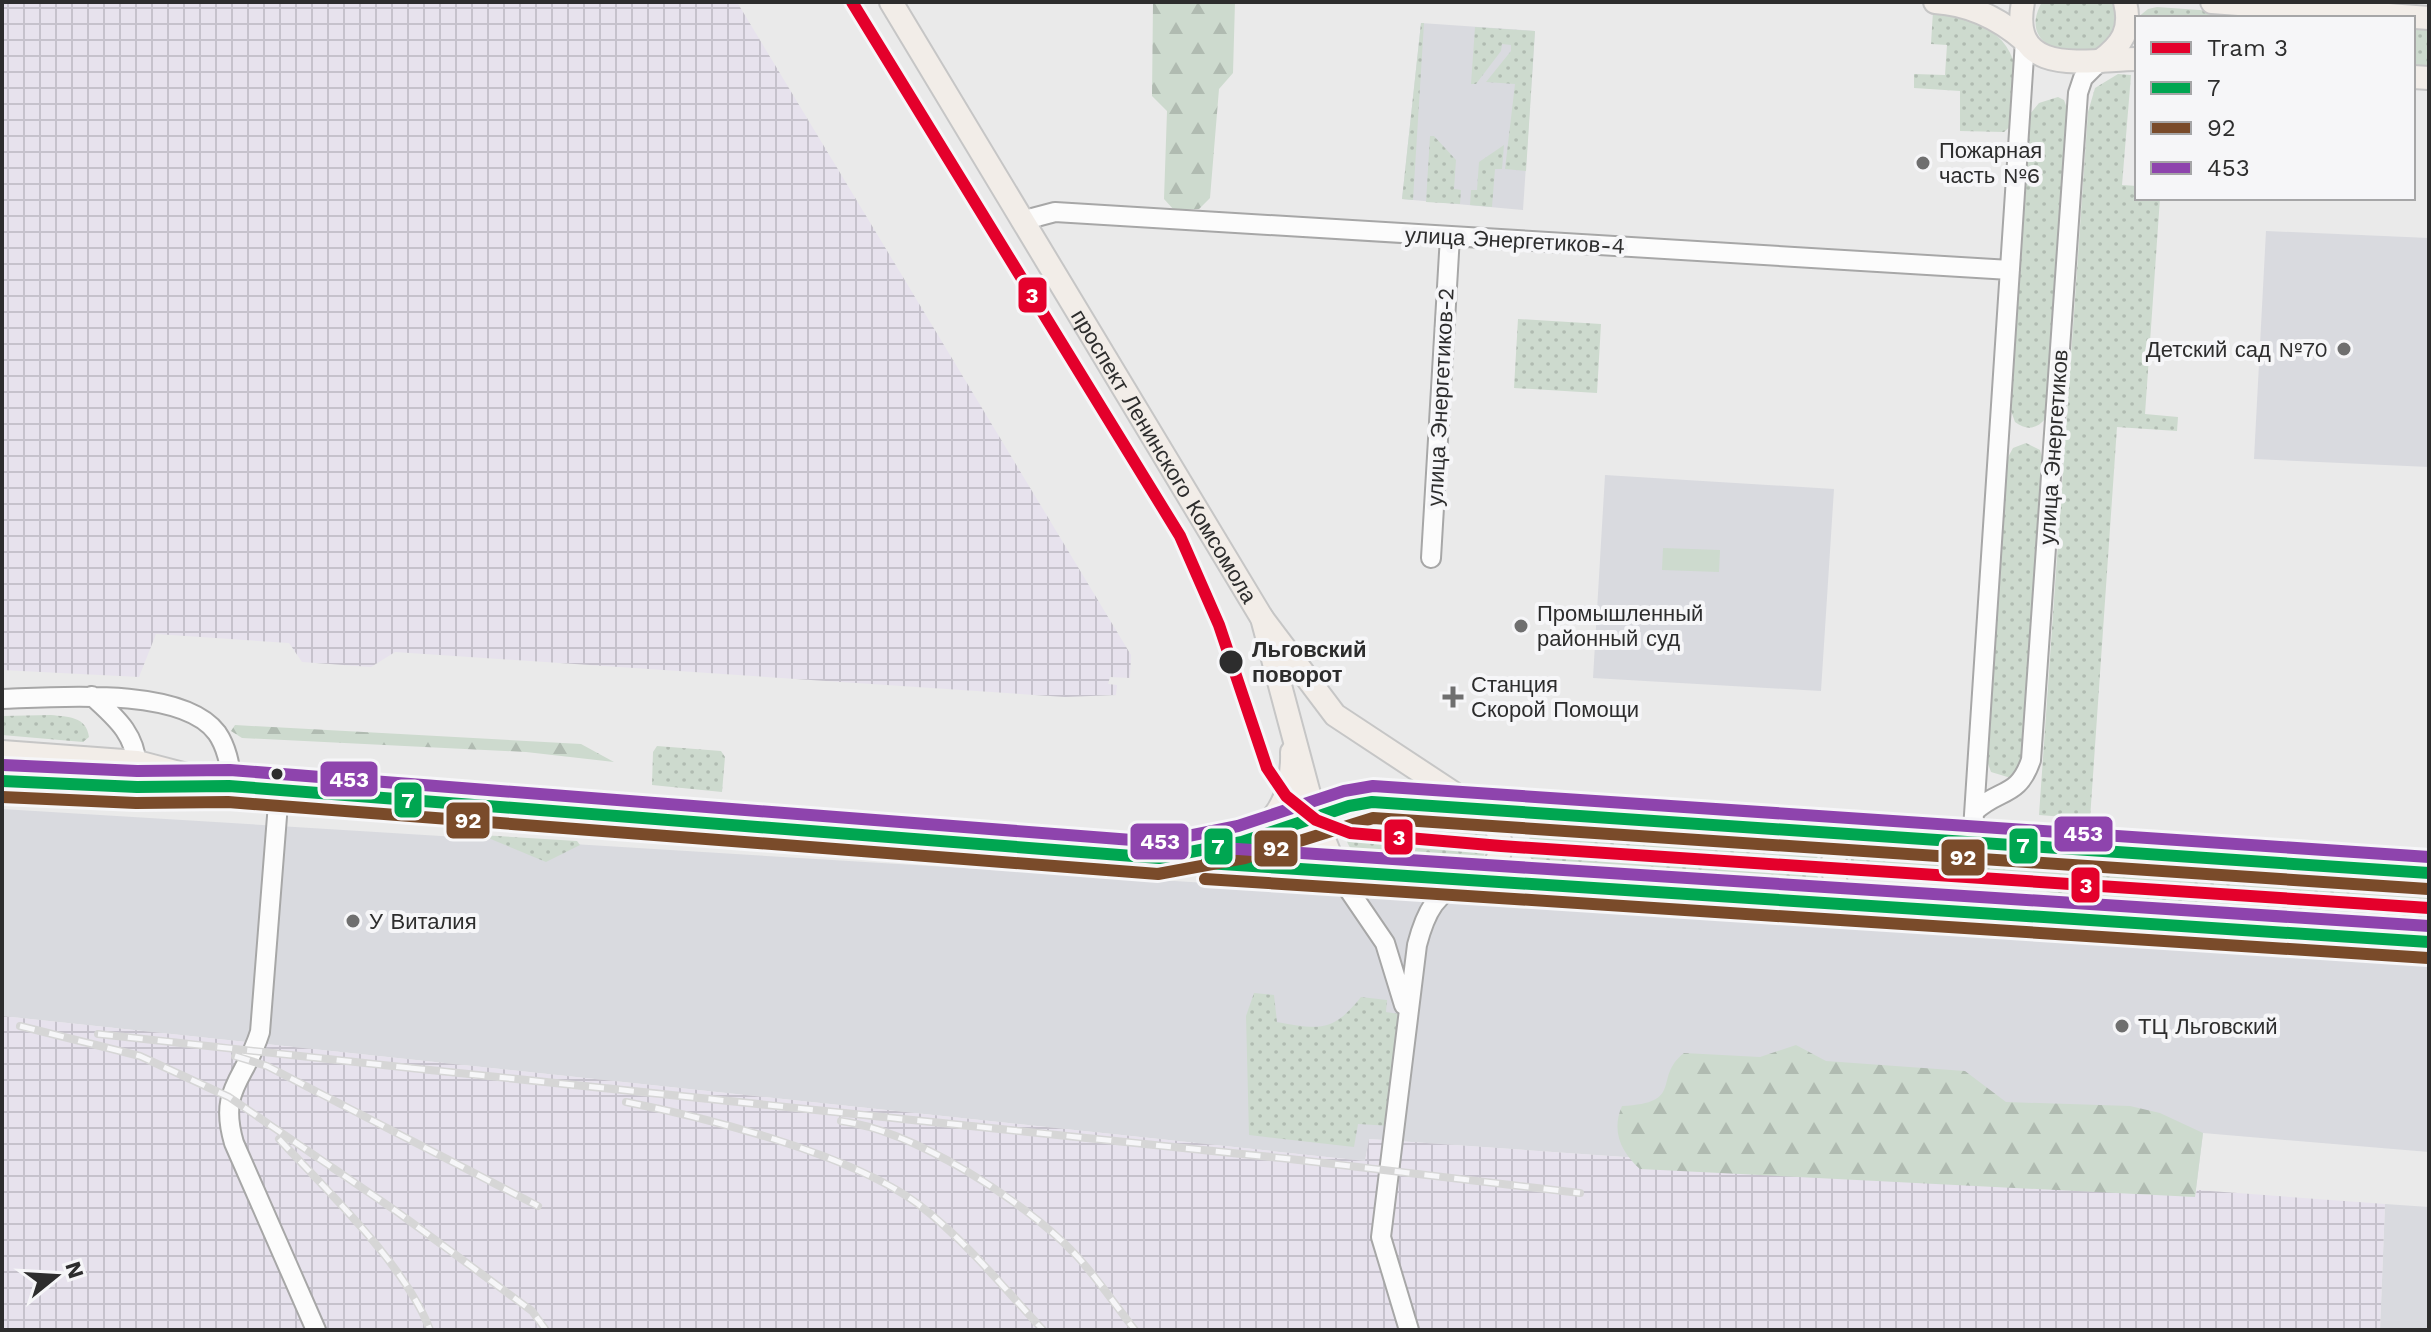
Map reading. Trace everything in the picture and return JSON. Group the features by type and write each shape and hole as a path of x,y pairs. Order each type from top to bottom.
{"main road":[{"name":"проспект Ленинского Комсомола","path":"891,2 1262,618 1315,816 1338,874"},
{"path":"1949,2 2009,27 2051,60 2069,63 2135,59"},
{"path":"2023,2 2021,24 2025,41"},
{"path":"2099,62 2124,40 2128,22 2125,2"},
{"path":"2212,2 2402,16"},
{"path":"1262,618 1335,715 1478,809 1496,825 1501,846 1494,867 1474,879"},
{"path":"1242,842 1263,828 1285,800 1292,760 1286,699"},
{"path":"2,752 137,762 231,786"},
{"path":"2,781 137,787 231,786 1338,874 1474,879 1860,903 2429,942"},
{"path":"1329,852 1329,829 1338,816 1372,802"},
{"path":"1159,858 1242,842 1315,816 1372,802 1972,845 2429,873"},
{"path":"1860,903 1837,889 1832,864 1839,846 1865,835"}],"street":[{"path":"1972,845 2025,41"},
{"name":"улица Энергетиков","path":"1975,811 1993,797 2014,790 2024,780 2031,760 2078,93 2083,78 2099,62"},
{"name":"улица Энергетиков-4","path":"1021,221 1055,212 2010,270"},
{"name":"улица Энергетиков-2","path":"1431,558 1450,236"},
{"path":"2,699 92,696 195,712 217,732 228,754 231,786"},
{"path":"92,696 127,731 137,762 137,787"},
{"path":"279,791 260,1032 255,1049 229,1097 226,1116 234,1143 316,1330"},
{"path":"1338,874 1385,943 1396,969 1407,1027"},
{"path":"1409,1330 1381,1237 1407,1027 1423,921 1447,889 1474,879"}],"shaded area":[{"path":"2,2 737,2 1131,655 1130,678 1110,677 1108,684 1117,685 1116,695 1065,697 395,652 371,667 302,662 289,643 156,634 139,677 2,670"},
{"path":"1421,23 1535,31 1523,210 1402,199"},
{"name":"Детский сад №70","path":"2266,231 2429,238 2429,467 2254,459"},
{"path":"1605,475 1834,489 1821,691 1593,678"},
{"path":"2,809 2429,958 2429,1152 2203,1133 2195,1197 1369,1139 1365,1161 2,1016"},
{"path":"2,1016 1365,1161 1369,1139 2195,1197 2197,1190 2385,1204 2380,1330 2,1330"},
{"path":"2385,1204 2429,1207 2429,1330 2380,1330"}],"green space":[{"path":"1153,2 1235,2 1233,73 1219,89 1210,198 1199,209 1174,210 1164,199 1167,111 1152,96"},
{"path":"2042,2 2112,2 2118,23 2111,39 2096,48 2076,52 2057,49 2042,39 2036,24"},
{"path":"2157,7 2285,16 2139,16"},
{"path":"1933,11 1974,21 1986,27 2006,46 2013,59 2016,85 2014,123 2004,132 1960,131 1960,91 1914,88 1914,74 1945,75 1947,45 1931,44"},
{"path":"1421,23 1424,23 1413,200 1402,199"},
{"path":"2415,25 2429,26 2429,69 2415,68"},
{"path":"1475,27 1535,31 1526,171 1505,169 1515,84 1486,82 1511,51 1511,45 1502,44 1501,51 1476,84 1471,84"},
{"path":"2118,74 2131,75 2122,185 2135,186 2135,200 2160,200 2145,414 2178,417 2177,431 2117,427 2090,819 2039,815 2088,112 2095,88"},
{"path":"2058,97 2064,100 2069,114 2046,418 2039,425 2028,428 2015,422 2010,408 2030,114 2039,103"},
{"path":"1430,136 1434,136 1456,160 1454,189 1461,190 1460,204 1426,202"},
{"path":"1504,145 1502,169 1495,169 1492,207 1470,205 1471,190 1477,190 1479,162"},
{"path":"1518,319 1601,324 1597,393 1514,388"},
{"path":"2026,443 2040,450 2044,464 2024,761 2011,778 1991,772 1986,758 2006,461 2013,448"},
{"path":"1663,548 1720,550 1719,572 1662,570"},
{"path":"51,715 80,721 89,737 83,742 2,735 2,716"},
{"path":"235,725 581,744 614,762 526,752 242,738 231,731"},
{"path":"657,746 721,751 725,757 722,792 652,785 653,752"},
{"path":"1361,816 1472,824 1487,836 1485,851 1481,859 1468,865 1359,856 1349,846 1346,835 1350,824"},
{"path":"1545,828 1825,845 1816,864 1821,884 1543,867 1535,865 1526,850 1531,833"},
{"path":"481,835 577,841 580,845 546,862"},
{"path":"1851,857 2031,869 2065,863 2429,887 2429,921 2065,898 2032,886 1850,875"},
{"path":"1254,993 1274,995 1277,1022 1315,1027 1325,1026 1342,1017 1361,997 1387,1000 1386,1012 1399,1014 1401,1027 1391,1126 1358,1124 1354,1147 1249,1135 1246,1016"},
{"path":"1796,1045 1826,1061 1965,1071 2006,1102 2130,1106 2160,1113 2203,1133 2195,1197 1640,1169 1628,1156 1618,1132 1622,1106 1642,1104 1661,1095 1670,1071 1684,1053 1760,1057"}],"railway":[{"path":"20,1026 140,1056 229,1097 396,1211 532,1311 546,1330"},
{"path":"98,1034 420,1069"},
{"path":"235,1056 267,1066 538,1206"},
{"path":"410,1068 1290,1159 1580,1193"},
{"path":"626,1102 778,1140 856,1169 890,1186 918,1204 951,1232 1043,1330"},
{"path":"841,1121 870,1127 934,1153 1026,1211 1074,1253 1135,1330"},
{"path":"279,1139 384,1254 403,1280 430,1330"}],"tram line":[{"name":"3","path":"852,2 1180,536 1219,625 1267,768 1286,796 1316,820 1350,833 1501,846 2429,908"}],"transit line":[{"name":"453","path":"3,765 137,771 230,770 1158,842 1238,826 1344,791 1373,786 2429,857"},
{"name":"7","path":"2,781 137,787 229,786 1159,858 1242,842 1349,806 1372,802 2429,873"},
{"name":"92","path":"2,797 136,803 228,802 1158,874 1245,858 1373,818 2428,889"},
{"name":"453","path":"1207,847 2429,926"},
{"name":"7","path":"1206,863 2429,942"},
{"name":"92","path":"1205,879 2428,958"}],"place":[{"name":"Пожарная часть №6","path":"1923,163"},
{"name":"Детский сад №70","path":"2344,349"},
{"name":"Промышленный районный суд","path":"1521,626"},
{"name":"Льговский поворот","path":"1231,662"},
{"name":"Станция Скорой Помощи","path":"1453,697"},
{"name":"У Виталия","path":"353,921"},
{"name":"ТЦ Льговский","path":"2122,1026"}]}
